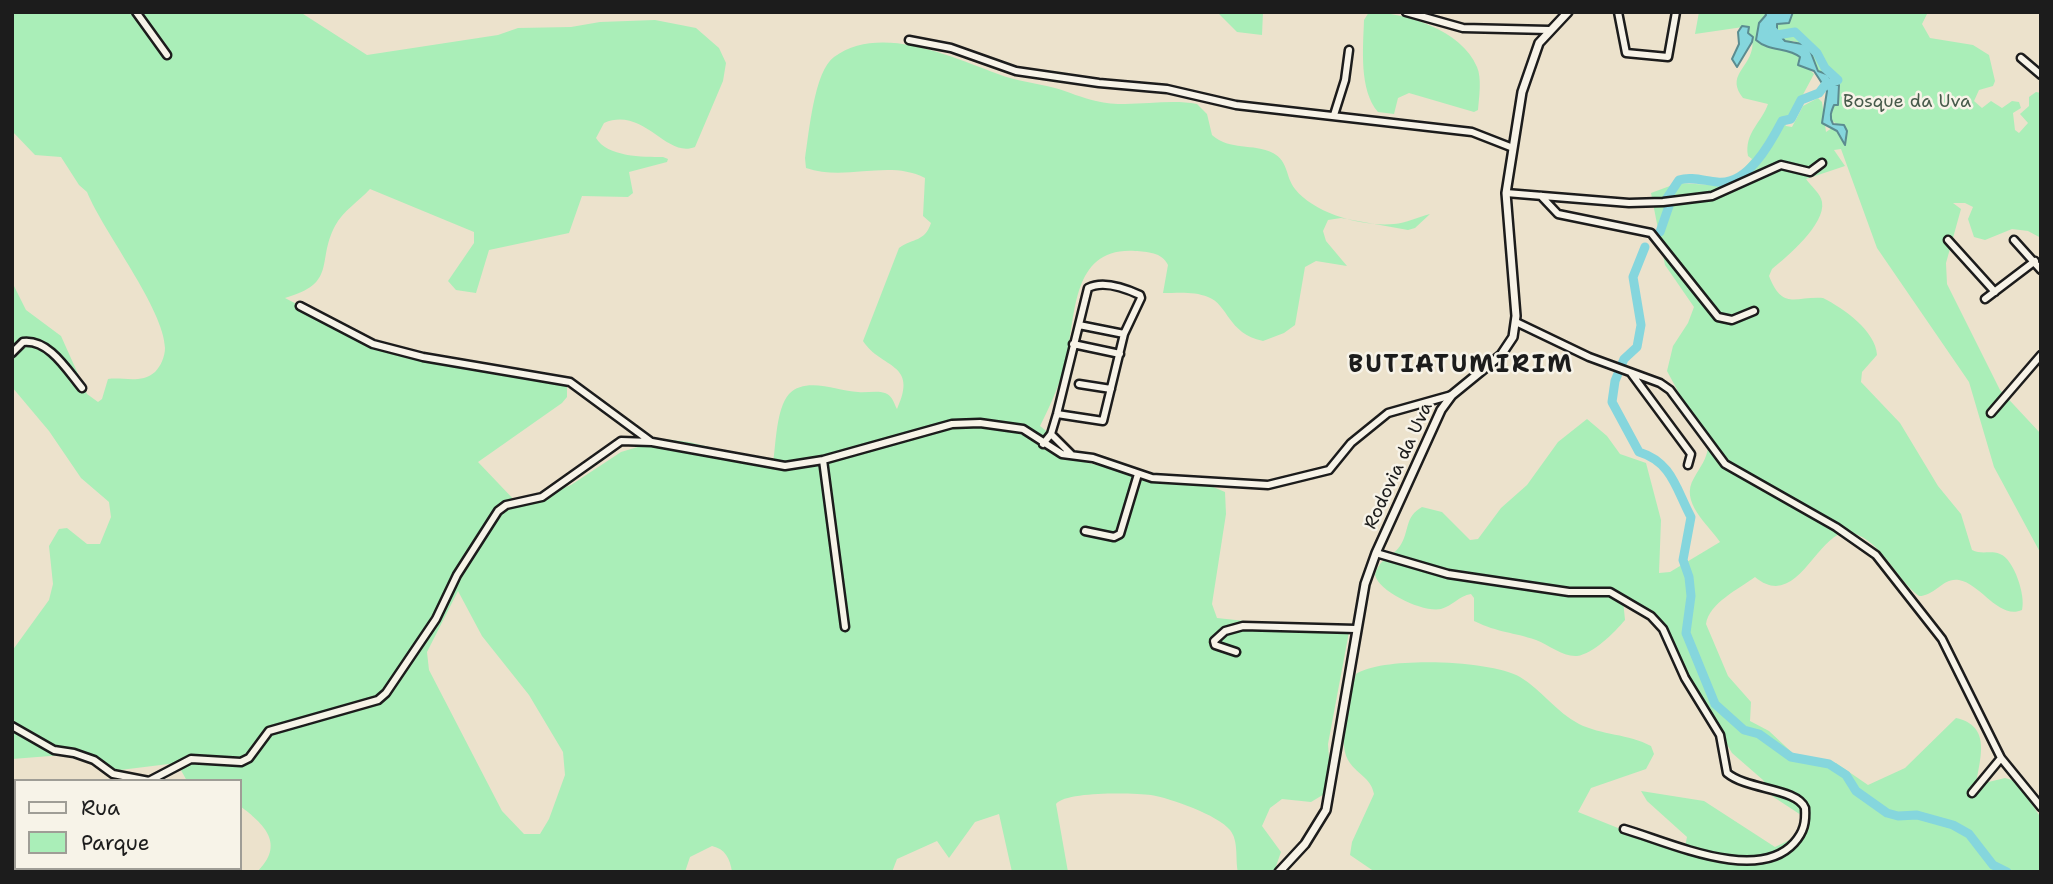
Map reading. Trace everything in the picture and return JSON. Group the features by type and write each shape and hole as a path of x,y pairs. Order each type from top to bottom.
{"street":[{"path":"136,12 167,55"},
{"path":"1406,12 1463,28 1549,30"},
{"name":"Rodovia da Uva","path":"1279,872 1313,834 1326,810 1356,629 1365,584 1376,553 1435,420 1452,395 1507,349 1516,322 1506,193 1527,69 1549,30 1567,12"},
{"path":"1618,12 1626,53 1668,57 1676,12"},
{"path":"909,40 951,48 1016,71 1167,89 1236,104 1482,134 1513,148"},
{"path":"1334,115 1345,80 1349,50"},
{"path":"2021,58 2041,75"},
{"path":"1506,193 1629,203 1663,202 1712,196 1781,165 1810,172 1822,163"},
{"path":"1541,196 1558,214 1651,233 1718,317 1732,320 1754,311"},
{"path":"1948,240 1995,292"},
{"path":"2014,240 2041,270"},
{"path":"1985,299 2035,261"},
{"path":"1044,444 1051,434 1058,414 1088,288 1098,284 1131,291 1141,298 1124,334 1100,422 1058,414"},
{"path":"300,306 373,344 423,357 570,382 652,442"},
{"path":"1516,322 1532,332 1660,383 1670,390 1725,464 1836,527 1876,555 1942,639 2001,758 2041,807"},
{"path":"1079,325 1124,334"},
{"path":"12,353 23,342 32,341 42,345 82,388"},
{"path":"1073,344 1119,354"},
{"path":"1992,412 2041,355"},
{"path":"1631,373 1691,454 1688,465"},
{"path":"1079,384 1111,389"},
{"path":"151,779 191,759 241,762 249,758 269,731 363,705 386,693 436,619 457,575 498,511 506,505 542,497 621,442 652,442 785,466 823,460 952,424 1012,426 1023,429 1062,454 1093,458 1166,481 1260,486 1329,470 1351,443 1380,416 1418,402 1452,395"},
{"path":"1051,434 1073,456"},
{"path":"823,460 845,627"},
{"path":"1086,531 1114,537 1120,534 1138,474"},
{"path":"1376,553 1448,574 1569,592 1610,592 1651,616 1663,629 1685,678 1720,735 1727,774 1750,786 1795,796 1805,808 1804,829 1796,841 1780,855 1756,860 1717,858 1624,830"},
{"path":"1236,652 1215,645 1214,640 1224,631 1243,626 1356,629"},
{"path":"12,726 54,750 94,760 113,774 143,779"},
{"path":"1972,793 2001,758"}],"green space":[{"path":"12,12 300,12 367,55 498,35 518,28 655,20 696,28 719,48 726,63 723,81 695,147 684,149 674,146 631,121 604,123 596,138 608,149 617,152 668,159 667,162 629,172 633,193 628,197 582,196 569,233 489,250 476,293 456,290 448,281 474,243 474,232 370,189 335,226 319,278 302,292 285,298 377,346 567,386 567,397 562,403 478,462 519,505 571,485 621,452 664,439 689,442 773,463 781,408 789,394 804,386 882,392 890,396 897,409 903,394 901,374 863,341 899,248 922,237 931,223 923,216 925,178 896,170 836,173 806,168 805,158 817,89 827,64 834,57 852,47 894,43 938,52 1005,76 1096,101 1121,104 1197,104 1207,114 1212,135 1226,143 1273,153 1282,161 1292,184 1304,198 1327,212 1350,220 1328,220 1323,231 1326,241 1347,266 1316,261 1305,267 1295,325 1284,333 1263,341 1242,332 1220,306 1208,297 1191,293 1163,293 1168,265 1158,255 1135,251 1115,253 1099,259 1081,285 1062,374 1040,426 1085,462 1211,486 1225,492 1226,514 1212,604 1217,618 1349,632 1328,744 1330,771 1326,793 1311,802 1282,799 1270,808 1262,826 1281,852 1274,872 1238,872 1233,834 1224,824 1205,813 1159,797 1116,794 1073,797 1056,804 1068,872 1012,872 999,814 975,822 949,858 937,841 897,859 892,872 732,872 726,855 712,846 690,857 685,872 257,872 266,862 271,844 264,827 242,808 242,779 186,779 177,763 120,770 63,755 12,759 12,651 49,600 53,584 49,546 59,529 67,528 87,544 100,544 111,517 109,502 81,478 49,431 12,387 12,282 26,310 61,336 87,394 98,402 102,399 108,379 138,379 155,372 162,361 165,348 155,313 87,192 79,185 61,157 35,155 12,131","holes":["458,591 482,636 529,695 563,752 565,775 549,819 540,834 524,834 502,811 429,670 427,652"]},
{"path":"1217,12 1263,12 1262,35 1237,32"},
{"path":"1369,12 1399,15 1415,20 1445,33 1459,43 1479,72 1478,110 1474,112 1409,93 1398,98 1394,114 1378,112 1365,81 1364,20"},
{"name":"Bosque da Uva","path":"1699,12 1928,12 1922,24 1930,38 1973,45 1989,55 1995,81 1993,86 1979,90 1974,101 1982,108 1991,101 2002,108 2012,101 2019,102 2021,108 2013,113 2015,130 2019,133 2028,123 2020,114 2029,106 2029,97 2036,92 2041,93 2041,238 2028,231 2012,229 1985,240 1974,237 1968,219 1973,207 1965,203 1953,203 1961,209 1946,263 1947,284 2000,390 2041,434 2041,554 1994,467 1969,382 1877,248 1841,149 1834,150 1845,166 1806,179 1820,196 1822,211 1812,230 1772,269 1769,276 1779,294 1785,298 1823,298 1849,314 1865,329 1877,355 1862,372 1861,382 1900,423 1938,486 1961,514 1972,550 2000,554 2010,563 2020,587 2022,610 2006,610 1959,580 1948,581 1930,593 1919,596 1872,544 1852,533 1840,534 1829,541 1808,566 1784,584 1770,585 1755,577 1719,603 1708,616 1706,624 1728,676 1751,702 1750,721 1769,731 1800,760 1836,763 1868,785 1905,768 1956,718 1967,722 1975,728 1981,744 1976,785 2005,778 2012,780 2041,818 2041,872 1375,872 1350,855 1352,842 1374,794 1367,779 1348,760 1344,741 1346,717 1356,674 1389,664 1438,662 1506,671 1528,682 1579,724 1651,746 1654,754 1646,769 1591,788 1578,812 1673,850 1685,847 1687,837 1647,801 1641,791 1704,801 1775,847 1802,834 1801,815 1772,796 1763,780 1732,753 1682,669 1667,628 1623,600 1625,620 1621,625 1590,651 1572,656 1536,640 1474,621 1474,598 1471,594 1441,609 1424,608 1393,594 1378,582 1375,575 1379,565 1400,546 1412,515 1422,507 1442,512 1470,540 1478,539 1501,508 1527,485 1558,442 1587,419 1607,436 1620,454 1646,463 1661,520 1659,573 1670,572 1720,542 1697,512 1690,496 1690,487 1705,459 1708,447 1667,371 1673,346 1688,323 1694,307 1665,265 1651,193 1678,183 1711,185 1737,177 1752,159 1748,156 1747,148 1751,134 1768,104 1743,98 1738,90 1737,78 1750,56 1753,37 1743,27 1695,34","holes":["1794,41 1810,50 1818,71 1829,75 1830,84 1840,87 1838,105 1834,105 1830,120 1839,125 1845,138 1832,128 1826,132 1822,102 1818,98 1803,106 1792,127 1786,126 1784,122 1791,117 1814,74 1800,61 1800,57 1789,51 1789,42"]},
{"path":"1430,214 1415,228 1408,230 1373,224 1398,223"}],"water":[{"path":"1765,12 1793,12 1789,23 1777,24 1777,32 1785,41 1808,45 1818,71 1829,75 1832,85 1839,85 1838,105 1834,105 1831,117 1833,124 1844,125 1847,131 1845,145 1837,131 1822,123 1827,91 1814,71 1798,65 1800,57 1795,54 1756,40 1759,23 1766,15"},
{"path":"1742,26 1749,27 1748,33 1753,37 1737,67 1732,59 1739,44 1738,32"}],"waterway":[{"path":"1660,232 1669,206 1667,198 1679,180 1728,181 1748,171 1771,141 1782,121 1791,119 1801,100 1819,93 1825,85 1838,80 1825,68 1817,53 1795,32 1777,35 1773,31"},
{"path":"1645,247 1633,277 1641,325 1637,347 1624,359 1615,381 1612,402 1639,452 1659,462 1672,478 1691,517 1683,560 1689,577 1691,596 1686,633 1715,704 1744,730 1759,734 1791,757 1829,764 1846,775 1856,791 1887,813 1898,816 1917,815 1953,825 1969,834 1993,865 2007,872"}],"district":[{"name":"BUTIATUMIRIM","path":"1461,366"}]}
